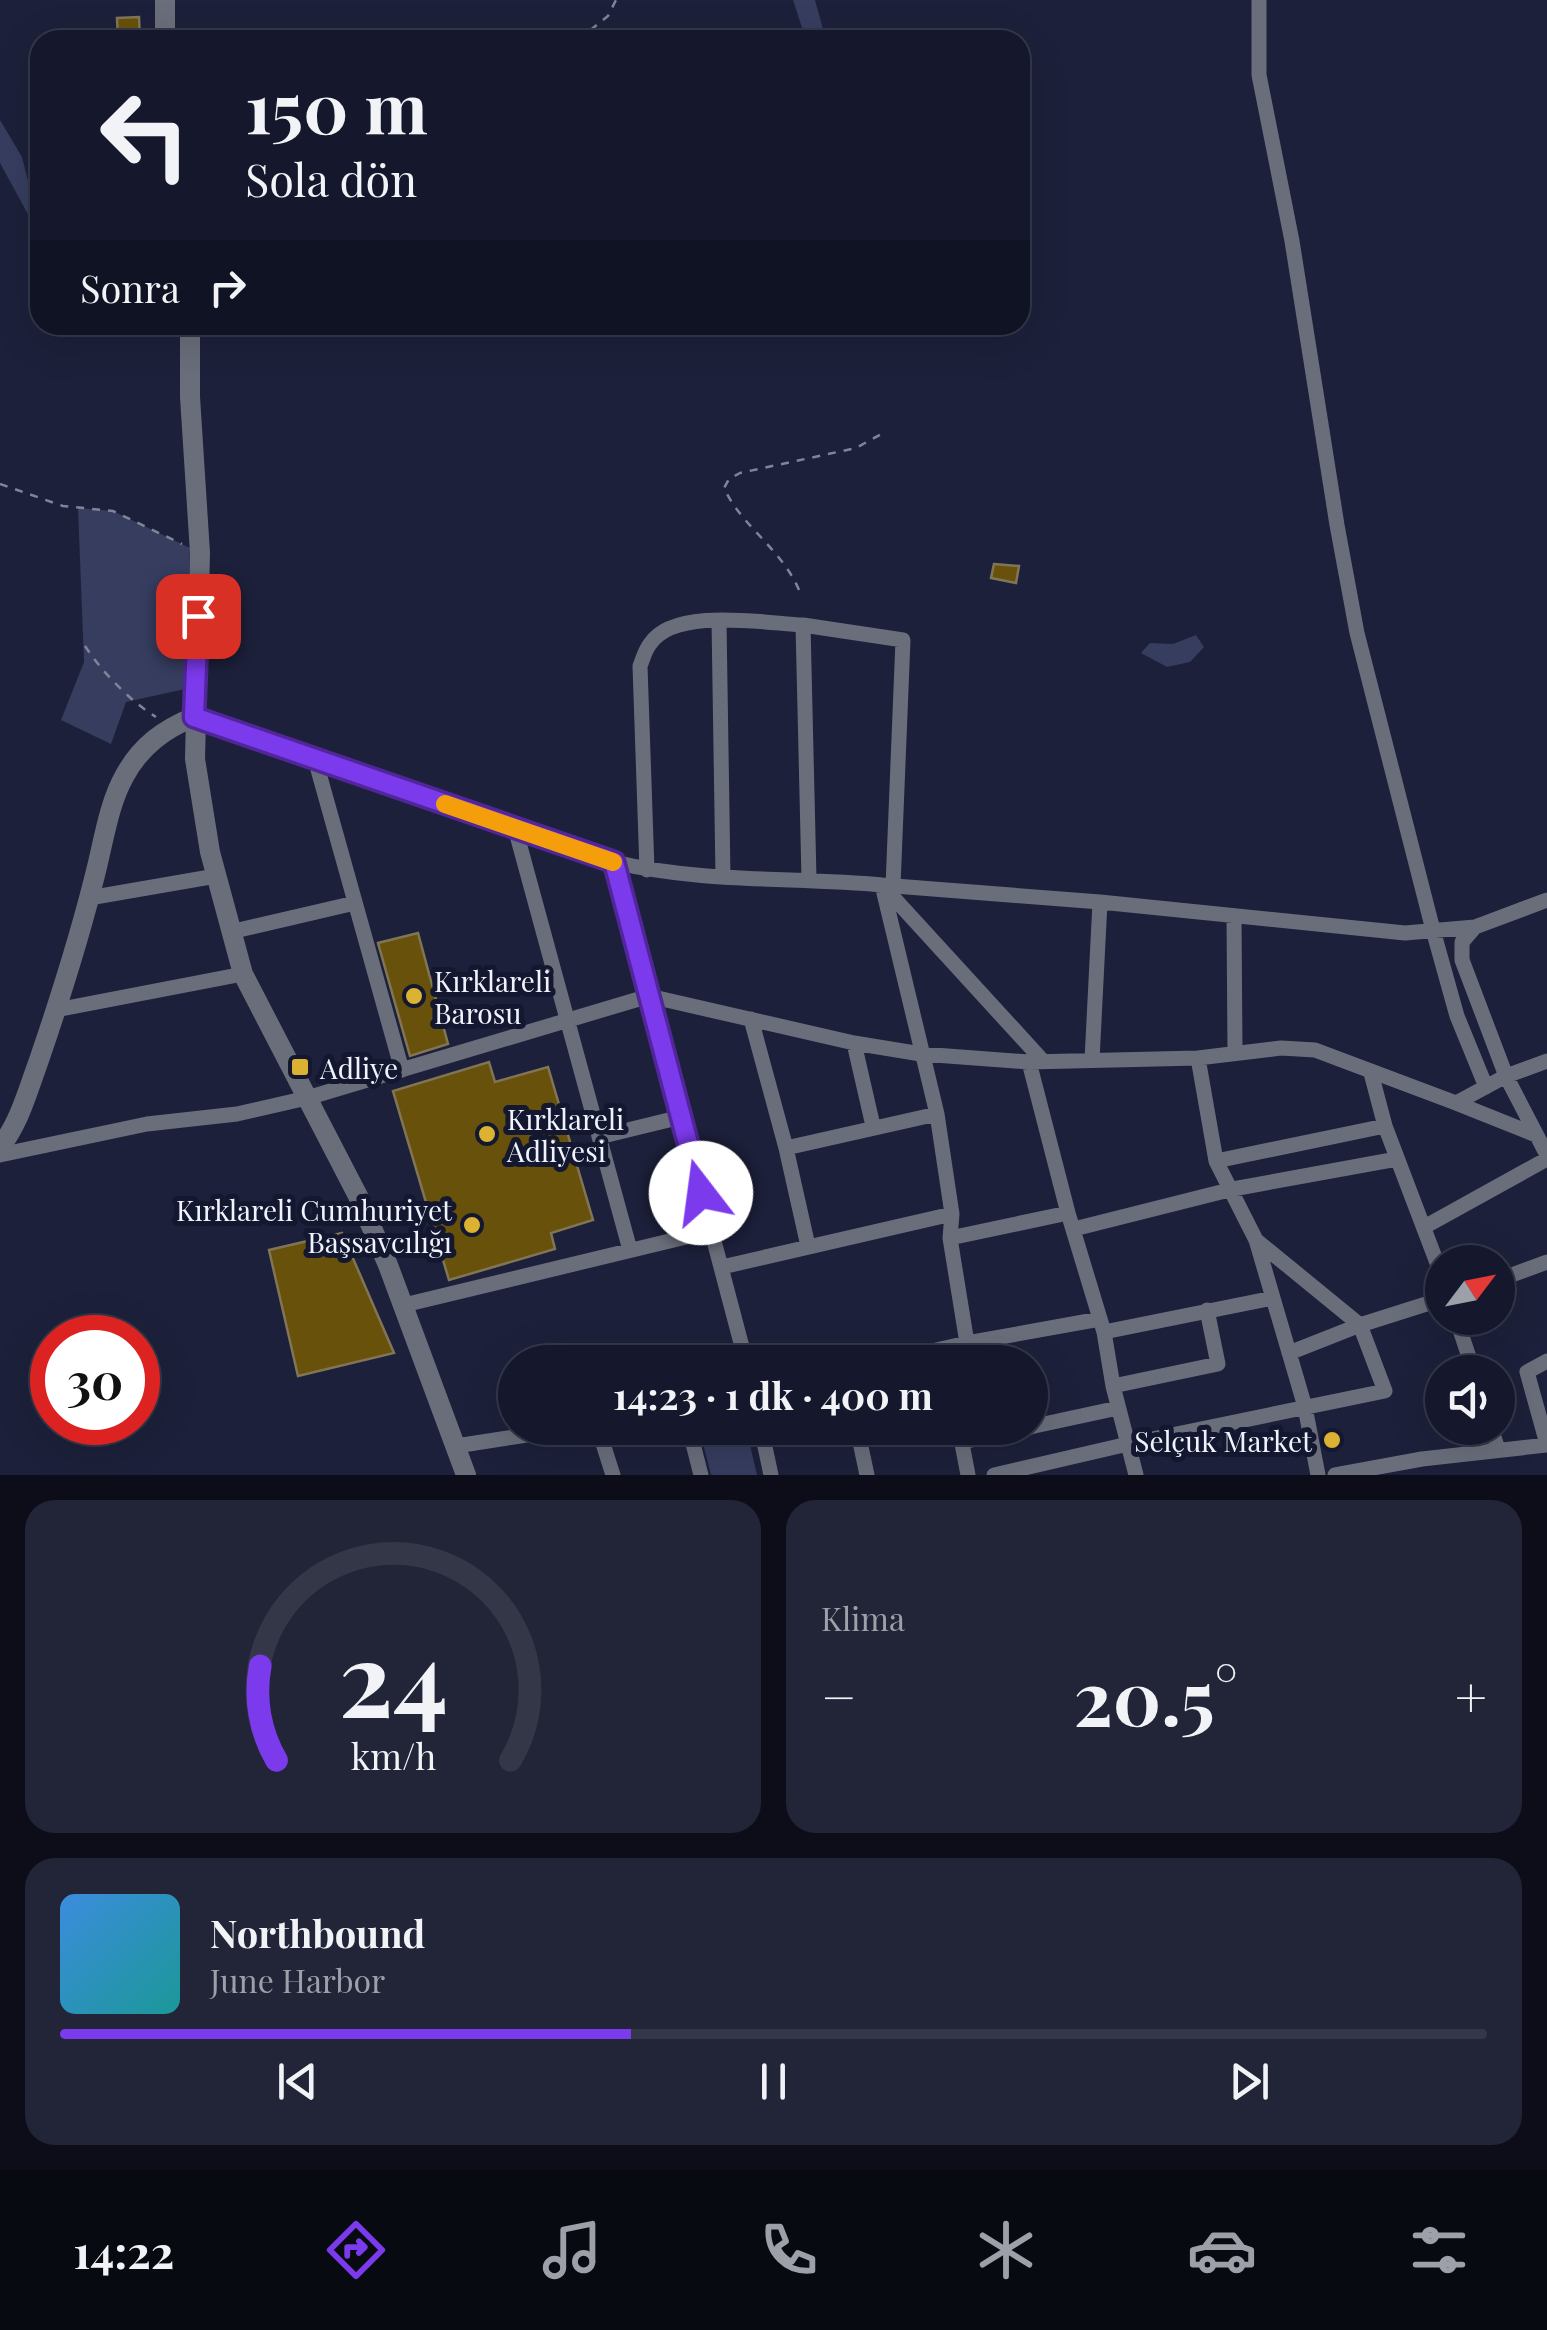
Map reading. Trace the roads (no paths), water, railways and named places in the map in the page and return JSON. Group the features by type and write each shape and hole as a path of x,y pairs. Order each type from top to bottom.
{"street":[{"path":"164,0 165,30"},
{"path":"1259,0 1259,74 1292,242 1336,525 1357,632 1457,1016 1486,1087"},
{"path":"190,335 200,554 195,759 201,810 216,876 243,974 358,1196 404,1305 466,1475"},
{"path":"719,621 723,877"},
{"path":"647,870 640,666 651,641 678,623 719,621 802,625 903,640 888,886 921,1054 937,1114 952,1214 950,1238 967,1343"},
{"path":"802,625 809,879"},
{"path":"0,1147 16,1120 56,1010 115,797 125,774 155,737 194,717 647,870 1100,902 1405,933 1475,926 1547,900"},
{"path":"315,759 402,1070"},
{"path":"515,828 630,1250"},
{"path":"614,862 742,1345"},
{"path":"90,898 216,876"},
{"path":"888,886 1036,1062 1068,1213 1102,1326 1136,1475"},
{"path":"1092,1060 1100,902"},
{"path":"230,932 355,903"},
{"path":"1234,916 1235,1054"},
{"path":"1426,1226 1547,1157 1506,1076 1462,960 1462,942 1475,926"},
{"path":"56,1010 243,974"},
{"path":"0,1154 147,1124 236,1114 307,1098 649,996 921,1054 1036,1062 1198,1058 1281,1048 1315,1050 1536,1135"},
{"path":"751,1019 808,1246"},
{"path":"854,1042 873,1126"},
{"path":"1198,1058 1216,1162 1256,1240 1305,1408 1318,1475"},
{"path":"1456,1102 1506,1076 1547,1061"},
{"path":"1371,1073 1385,1126 1432,1245"},
{"path":"786,1148 937,1114"},
{"path":"599,1137 681,1117"},
{"path":"1216,1162 1385,1126"},
{"path":"1074,1229 1233,1189 1397,1159"},
{"path":"950,1238 1068,1213"},
{"path":"722,1267 952,1214"},
{"path":"404,1305 711,1231"},
{"path":"994,1475 1385,1391 1360,1325 1256,1240"},
{"path":"1515,1274 1547,1262"},
{"path":"963,1345 1274,1298"},
{"path":"1289,1352 1425,1304"},
{"path":"1113,1386 1218,1364 1207,1310"},
{"path":"1335,1475 1547,1444 1528,1372 1547,1361"},
{"path":"1048,1423 1118,1408"},
{"path":"456,1446 498,1440"},
{"path":"603,1445 613,1475"},
{"path":"692,1445 700,1475"},
{"path":"764,1445 770,1475"},
{"path":"861,1445 867,1475"},
{"path":"962,1445 968,1475"},
{"path":"1497,1445 1498,1449"}],"place":[{"name":"Kırklareli Barosu","path":"414,996"},
{"name":"Adliye","path":"300,1067"},
{"name":"Kırklareli Adliyesi","path":"487,1134"},
{"name":"Kırklareli Cumhuriyet Başsavcılığı","path":"472,1225"},
{"name":"Selçuk Market","path":"1332,1440"}]}
